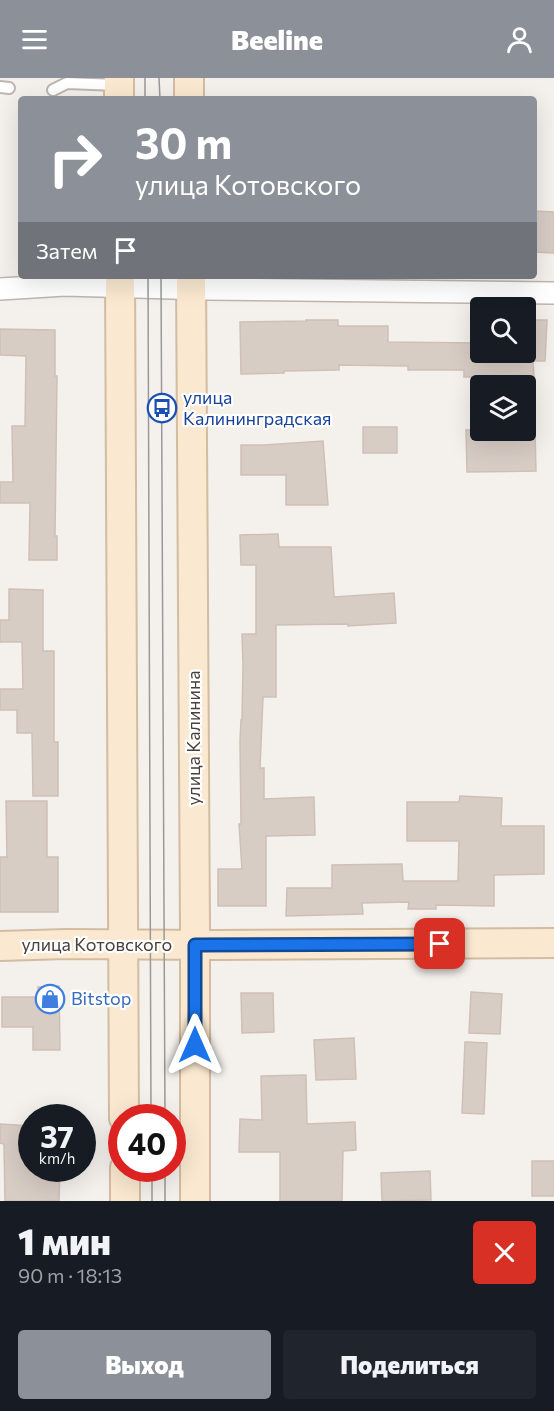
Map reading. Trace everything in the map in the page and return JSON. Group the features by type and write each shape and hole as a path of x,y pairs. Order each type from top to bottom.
{"street":[{"path":"189,78 189,96"},
{"path":"120,281 124,1104"},
{"path":"0,289 120,281 554,293"},
{"name":"улица Калинина","path":"190,282 195,1201"},
{"name":"улица Котовского","path":"0,946 554,943"},
{"path":"125,1182 125,1201"}],"lane":[{"path":"53,90 66,83 119,87"}],"building":[{"path":"537,211 554,212 554,253 537,252"},
{"path":"338,320 338,326 388,326 388,342 470,343 470,363 533,363 534,375 470,375 470,377 464,377 464,370 408,370 408,366 339,365 339,370 241,374 240,322"},
{"path":"536,320 547,320 545,361 536,361"},
{"path":"0,329 55,330 57,560 29,560 30,503 0,503 0,482 13,482 12,426 25,426 26,356 0,355"},
{"path":"363,427 397,427 397,453 363,453"},
{"path":"466,430 470,430 470,441 535,441 536,471 467,472"},
{"path":"323,441 328,505 286,505 286,475 241,475 241,445"},
{"path":"278,534 279,547 331,547 334,597 394,593 396,623 348,626 348,624 276,625 276,697 263,697 260,768 264,768 264,799 314,797 315,835 266,836 266,906 218,906 218,869 242,869 239,824 241,824 242,634 256,634 256,565 241,565 240,535"},
{"path":"9,589 43,590 43,651 54,651 54,742 58,742 58,796 33,796 32,733 17,733 17,710 0,710 0,689 23,689 22,642 0,642 0,620 9,620"},
{"path":"460,796 502,798 501,826 544,826 544,874 494,875 494,906 436,905 436,909 408,909 409,902 362,903 363,914 286,916 287,888 332,888 332,865 402,864 403,881 458,881 459,841 407,841 407,802 459,802"},
{"path":"6,801 47,801 47,857 58,857 58,912 0,912 0,857 7,857"},
{"path":"59,986 60,1050 33,1050 33,1027 2,1027 2,997 38,997 38,987"},
{"path":"471,992 502,994 500,1034 469,1033"},
{"path":"241,993 273,993 274,1032 242,1033"},
{"path":"354,1038 356,1079 316,1080 314,1040"},
{"path":"465,1042 487,1043 484,1114 462,1113"},
{"path":"306,1075 307,1124 355,1122 356,1150 343,1151 342,1201 280,1201 280,1152 239,1152 240,1119 262,1120 261,1076"},
{"path":"0,1124 18,1125 18,1182 60,1182 59,1201 5,1201 4,1144 0,1143"},
{"path":"532,1161 554,1161 554,1196 532,1196"},
{"path":"430,1171 431,1200 382,1201 381,1173"}],"tram line":[{"path":"145,78 145,96"},
{"path":"159,78 160,96"},
{"path":"148,279 151,1104"},
{"path":"161,279 165,1104"},
{"path":"152,1182 152,1201"},
{"path":"165,1182 165,1201"}],"place":[{"name":"улица Калининградская","path":"162,408"},
{"name":"Bitstop","path":"50,999"}],"route":[{"path":"195,1045 195,945 440,944"}]}
